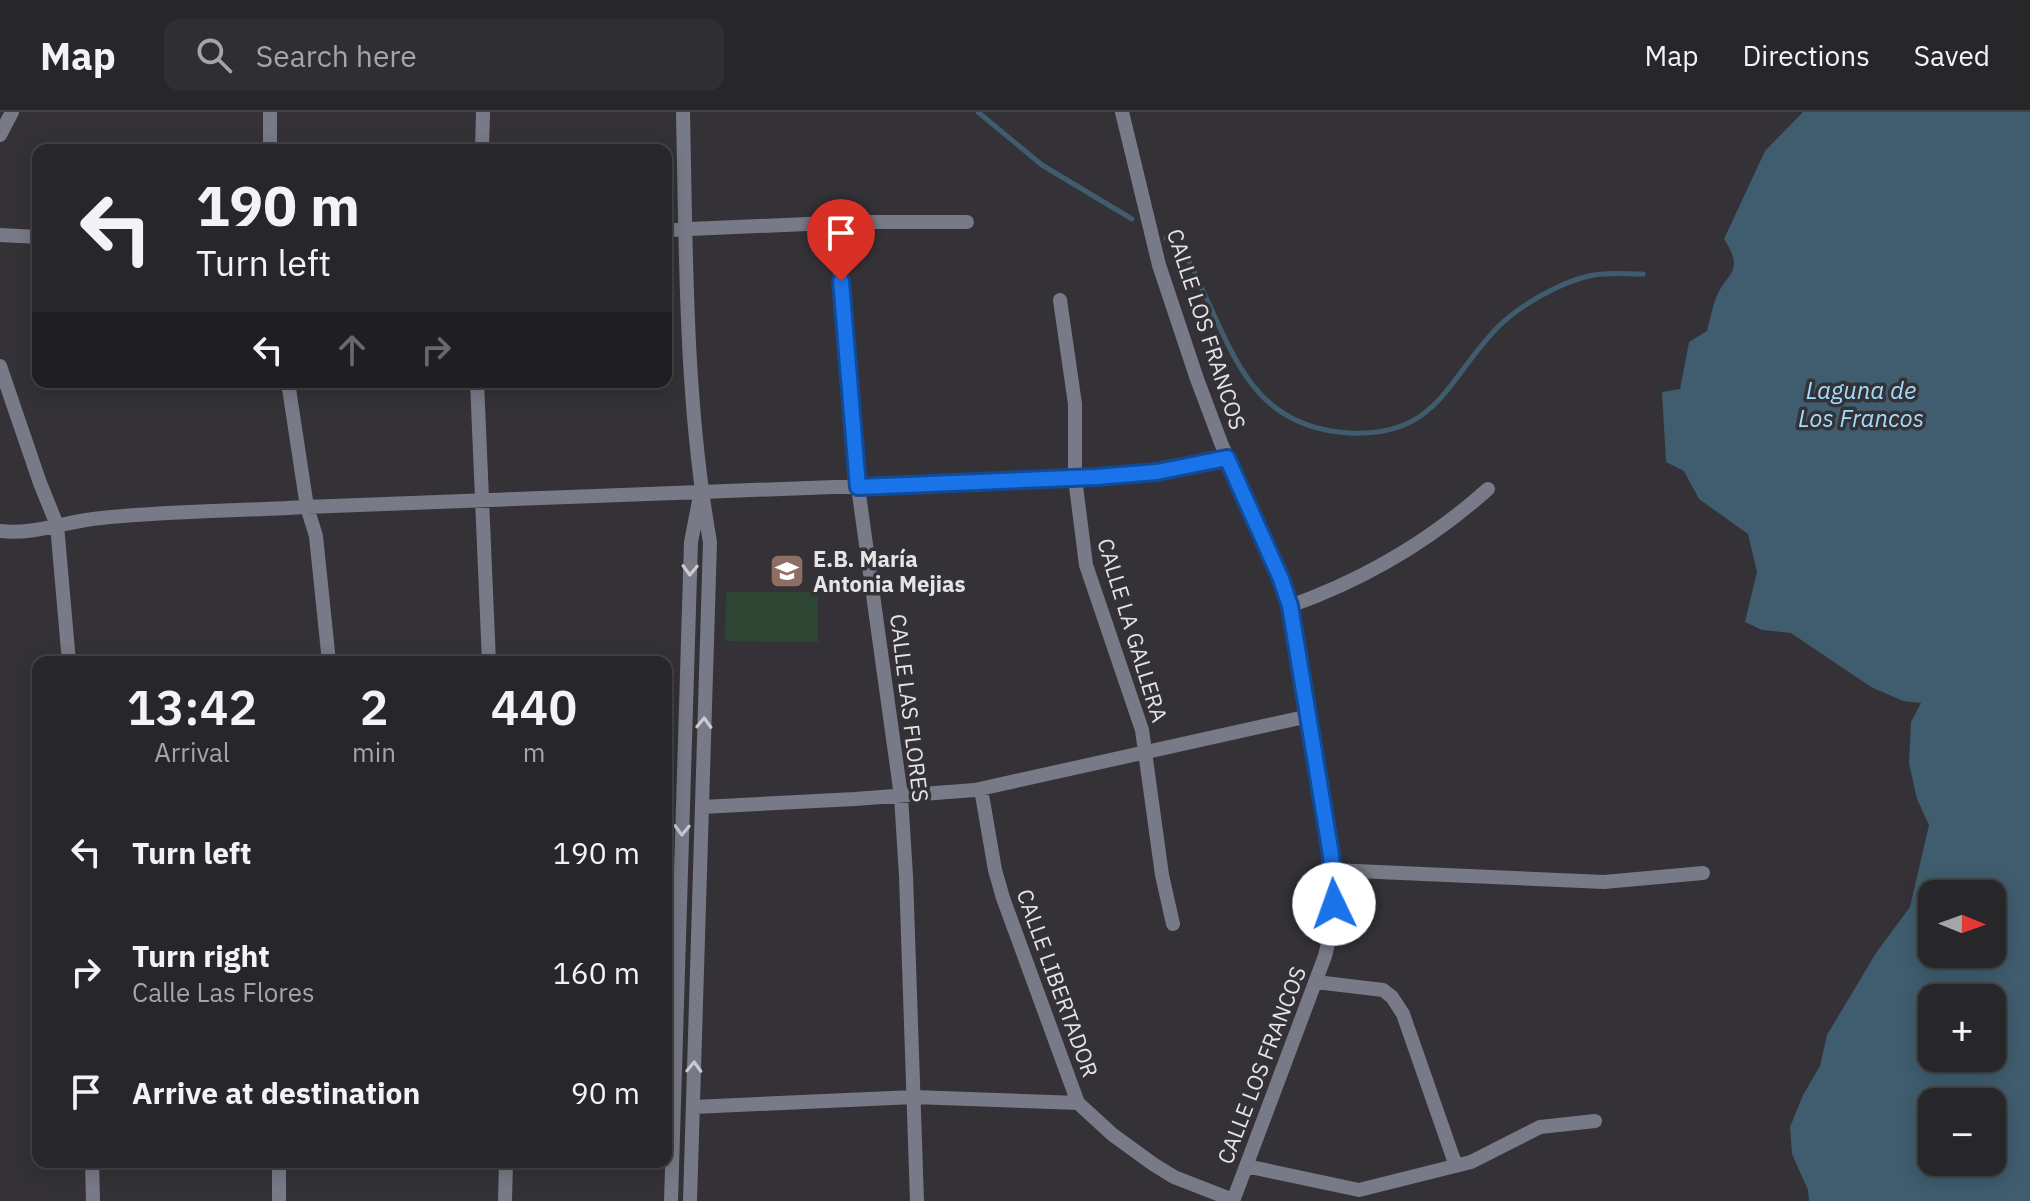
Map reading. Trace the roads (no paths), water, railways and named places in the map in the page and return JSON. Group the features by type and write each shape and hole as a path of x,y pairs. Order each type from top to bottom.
{"street":[{"path":"0,135 12,112"},
{"path":"270,112 270,144"},
{"path":"482,144 483,112"},
{"path":"683,112 691,367 701,493 710,542 690,1201"},
{"name":"CALLE LOS FRANCOS","path":"1122,112 1140,174 1159,265 1197,379 1290,606 1333,870 1331,931 1316,982 1233,1201"},
{"path":"672,230 836,222 967,222"},
{"name":"CALLE LAS FLORES","path":"836,222 858,487 901,796 917,1201"},
{"path":"0,235 32,237"},
{"name":"CALLE LA GALLERA","path":"1060,300 1075,404 1075,478 1086,565 1131,694 1146,752 1162,875 1173,924"},
{"path":"0,366 57,525 68,656"},
{"path":"289,388 307,507 316,536 328,656"},
{"path":"477,388 489,656"},
{"path":"0,531 25,533 106,517 307,507 1075,478 1157,472 1227,458"},
{"path":"1290,606 1327,593 1372,570 1437,531 1488,489"},
{"path":"672,980 691,542 701,493"},
{"path":"702,807 981,789 1309,716"},
{"name":"CALLE LIBERTADOR","path":"981,789 1003,898 1078,1103 1113,1135 1153,1164 1174,1177 1233,1201"},
{"path":"1333,870 1604,882 1703,873"},
{"path":"1316,982 1376,988 1392,997 1403,1014 1456,1166"},
{"path":"693,1107 914,1097 1078,1103"},
{"path":"1246,1166 1347,1194 1471,1162 1540,1127 1595,1121"},
{"path":"92,1168 93,1201"},
{"path":"279,1168 279,1201"},
{"path":"505,1201 506,1168"},
{"path":"671,1168 671,1201"}],"water":[{"name":"Laguna de Los Francos","path":"1803,112 2030,112 2030,1201 1809,1201 1808,1190 1792,1154 1790,1127 1803,1095 1820,1066 1827,1035 1876,953 1910,907 1929,825 1917,799 1909,763 1911,722 1921,703 1903,701 1871,687 1791,633 1762,630 1745,622 1757,572 1748,534 1699,499 1684,471 1666,462 1662,392 1680,389 1689,342 1707,331 1716,298 1732,272 1733,259 1724,239 1765,151"}],"waterway":[{"path":"978,112 1042,165 1132,219"},
{"path":"1166,238 1189,261 1239,366 1254,387 1271,405 1292,419 1318,428 1350,433 1380,432 1423,415 1499,326 1543,294 1594,275 1643,274"}],"place":[{"name":"E.B. María Antonia Mejias","path":"787,571"}]}
